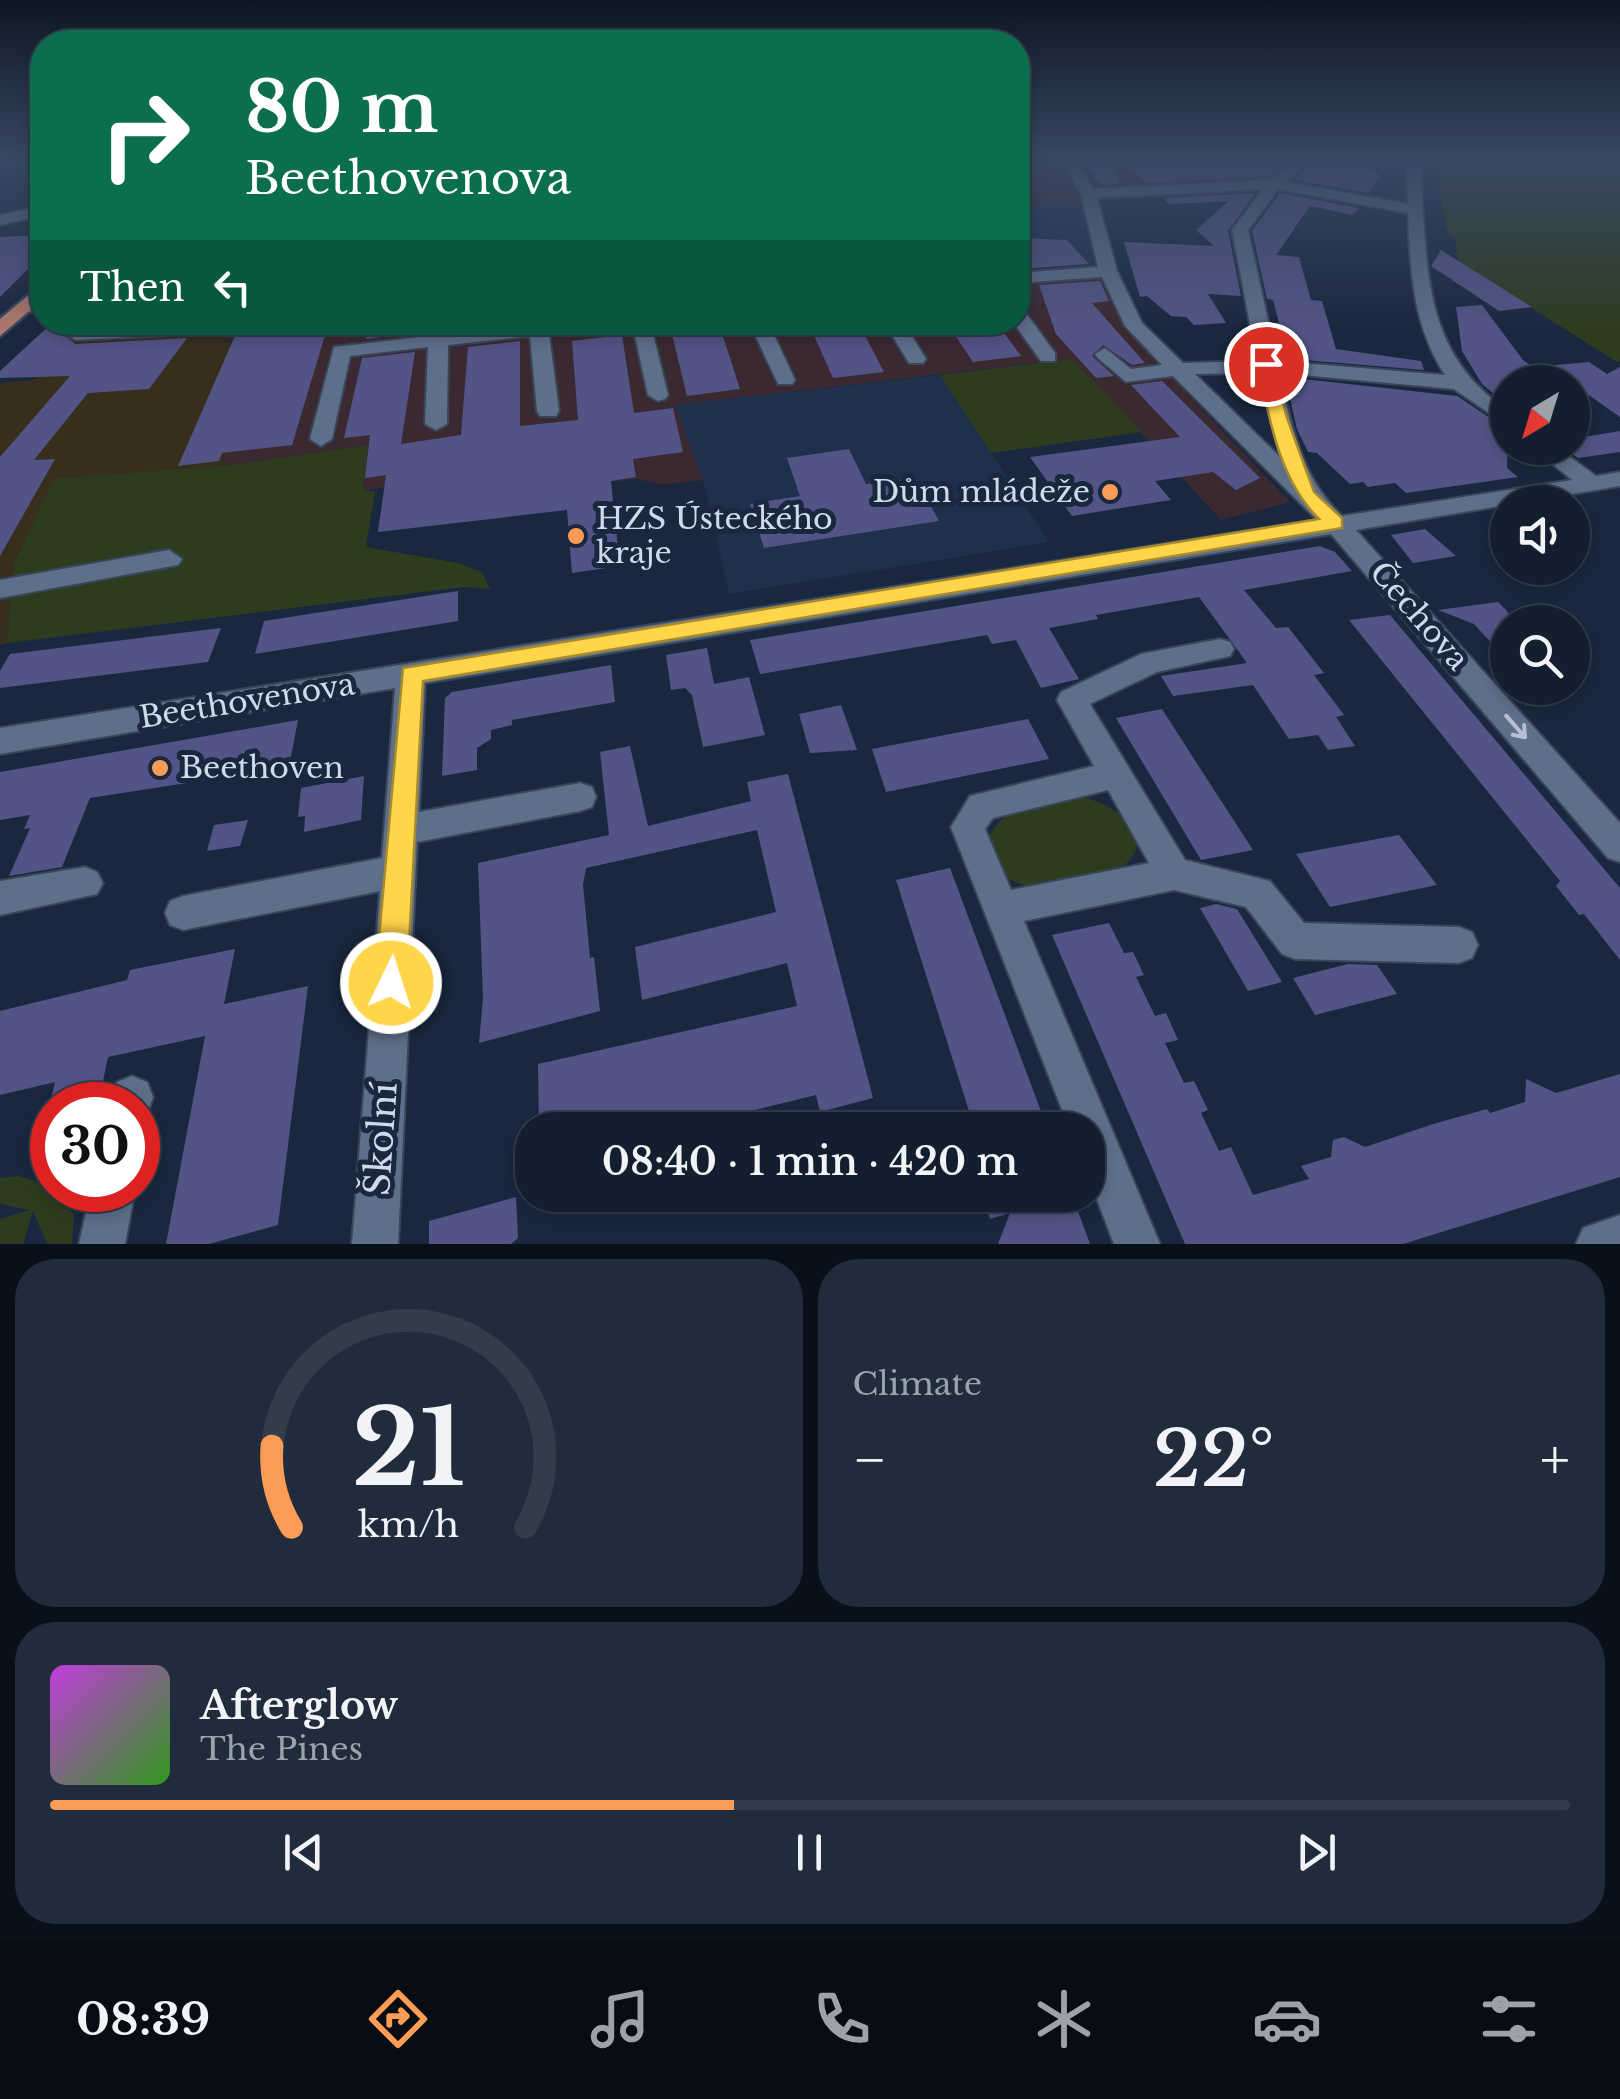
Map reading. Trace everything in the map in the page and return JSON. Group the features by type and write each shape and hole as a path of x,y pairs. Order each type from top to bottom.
{"main road":[{"path":"0,330 30,309"}],"street":[{"name":"Čechova","path":"1094,216 1108,272 1134,326 1335,523 1620,847"},
{"path":"1250,216 1240,230 1266,364 1278,415 1305,494"},
{"path":"1417,216 1415,253 1436,340 1460,384 1490,406"},
{"path":"1030,277 1108,272"},
{"path":"1030,332 1048,357"},
{"path":"321,440 341,350 488,335"},
{"path":"540,335 548,411"},
{"path":"643,335 658,395"},
{"path":"764,335 785,380"},
{"path":"901,335 916,359"},
{"path":"436,424 438,340"},
{"path":"1105,354 1126,376 1177,367 1266,364 1460,384"},
{"path":"1567,465 1590,482"},
{"name":"Beethovenova","path":"0,742 1620,478"},
{"path":"0,589 169,559"},
{"path":"1174,874 1072,700 1151,662 1220,649"},
{"name":"Školní","path":"375,1244 411,674"},
{"path":"1116,774 982,806 968,827 1137,1244"},
{"path":"401,830 580,797"},
{"path":"183,913 398,871"},
{"path":"1003,909 1174,874 1257,893 1295,940 1459,945"},
{"path":"0,898 85,882"},
{"path":"102,1244 109,1212"},
{"path":"1599,1244 1620,1238"}],"shaded area":[{"path":"1030,216 1086,216 1098,270 1030,277"},
{"path":"1098,270 1124,327 1290,502 1221,520 1072,359 676,405 703,480 663,485 638,479 612,482 608,460 363,490 367,445 223,466 268,338 224,341 227,335 1030,335 1030,277"},
{"path":"77,335 228,335 224,342 269,338 223,466 180,470 14,563 7,643 0,645 0,383 32,380 80,354 59,342"},
{"path":"940,375 1049,542 729,594 703,480 675,405"}],"green space":[{"path":"1445,216 1620,216 1620,361 1459,262 1455,237 1448,235"},
{"path":"1072,359 1142,432 991,453 940,375"},
{"path":"368,445 363,489 375,492 366,547 458,563 482,572 490,589 464,587 7,643 14,563 54,479 223,466"},
{"path":"1084,797 1116,811 1133,827 1136,848 1122,867 1077,882 1028,885 1008,877 985,852 998,823 1009,814 1036,803"},
{"path":"0,1178 30,1180 30,1210 0,1204"},
{"path":"33,1212 23,1244 0,1244 0,1219"},
{"path":"33,1212 72,1212 72,1244 47,1244"}],"building":[{"path":"1212,216 1239,216 1228,231 1241,296 1208,294 1226,323 1194,325 1186,317 1171,316 1147,296 1140,297 1124,242 1214,246 1196,230"},
{"path":"1263,216 1303,216 1276,255 1299,257 1311,300 1322,301 1336,349 1421,361 1424,370 1280,358 1277,345 1285,346 1273,300 1267,299 1252,231"},
{"path":"30,236 30,267 0,297 0,237"},
{"path":"1030,238 1067,240 1089,264 1030,268"},
{"path":"1441,250 1532,307 1499,311 1431,266"},
{"path":"1100,281 1109,301 1092,303 1145,363 1132,365 1103,345 1092,356 1114,376 1096,378 1056,334 1039,285"},
{"path":"1482,305 1530,365 1490,365 1490,390 1462,351 1456,307"},
{"path":"39,335 64,335 75,344 187,338 149,389 88,393 34,460 55,459 0,556 0,457 70,376 0,378 0,371"},
{"path":"235,335 325,335 292,445 222,453 219,461 178,466"},
{"path":"367,335 401,335 366,339"},
{"path":"622,335 634,413 673,408 683,452 633,459 636,477 611,481 620,566 572,573 567,510 378,532 386,475 365,478 370,435 344,438 362,358 415,352 401,444 461,435 468,347 520,341 520,426 578,420 572,341"},
{"path":"672,335 723,335 740,389 687,396"},
{"path":"814,335 865,335 884,372 833,378"},
{"path":"955,335 1006,335 1021,356 973,362"},
{"path":"1589,362 1607,374 1620,367 1620,417 1590,396 1590,365 1556,365"},
{"path":"1285,377 1457,396 1490,418 1490,465 1507,465 1518,477 1406,493 1395,483 1368,487 1363,482 1350,484 1317,453 1308,452 1297,429"},
{"path":"1162,381 1260,478 1236,490 1213,472 1155,481 1171,500 1072,516 1030,457 1180,437 1131,385"},
{"path":"1620,431 1620,452 1590,456 1590,436"},
{"path":"849,449 866,484 916,479 939,521 764,548 750,504 800,496 787,458"},
{"path":"1425,529 1456,556 1413,563 1391,535"},
{"path":"1320,546 1335,552 1352,571 1244,590 1276,628 1288,627 1324,673 1314,675 1344,715 1336,717 1355,746 1328,750 1318,735 1289,739 1253,685 1173,696 1161,676 1247,663 1199,597 1096,615 1098,619 1049,628 1079,679 1041,688 1016,640 992,644 987,635 760,674 750,640"},
{"path":"458,591 458,621 255,654 264,621"},
{"path":"1498,602 1501,605 1490,605 1490,641 1474,624 1438,610"},
{"path":"1390,615 1620,888 1620,960 1584,914 1579,915 1556,886 1560,881 1349,620"},
{"path":"221,628 208,662 0,688 0,671 10,654"},
{"path":"707,648 714,684 749,677 765,735 703,747 692,695 685,688 671,690 666,655"},
{"path":"611,665 615,702 512,720 512,725 491,730 491,739 477,748 477,770 442,776 445,698 452,692"},
{"path":"841,705 857,750 810,753 799,714"},
{"path":"1162,709 1253,850 1201,860 1116,718"},
{"path":"1028,719 1049,759 886,792 872,749"},
{"path":"298,720 289,767 90,798 62,867 9,876 30,828 24,829 30,815 0,820 0,772"},
{"path":"630,746 648,826 751,801 747,782 788,774 873,1098 820,1112 816,1095 747,1112 539,1112 538,1064 797,1006 787,963 642,1000 635,947 776,912 757,830 586,868 583,885 590,958 594,957 600,1011 479,1043 483,998 478,863 609,835 600,752"},
{"path":"364,776 361,820 304,832 305,816 298,817 301,788"},
{"path":"248,820 240,846 207,851 214,825"},
{"path":"1399,835 1437,885 1330,907 1296,854"},
{"path":"950,868 1041,1112 969,1112 896,880"},
{"path":"1216,904 1237,909 1282,982 1248,991 1200,908"},
{"path":"1109,923 1124,953 1133,952 1144,975 1136,977 1155,1016 1166,1013 1178,1040 1165,1043 1184,1083 1194,1081 1208,1110 1201,1113 1219,1151 1231,1147 1253,1195 1309,1179 1301,1166 1331,1157 1333,1140 1344,1137 1365,1147 1433,1124 1525,1102 1526,1079 1556,1093 1620,1074 1620,1177 1403,1244 1185,1244 1052,935"},
{"path":"235,949 224,1004 308,986 278,1225 209,1244 166,1244 205,1036 108,1057 103,1082 30,1082 30,1088 0,1095 0,1011 127,980 130,970"},
{"path":"1348,964 1377,965 1397,994 1315,1015 1293,978"},
{"path":"515,1197 518,1238 511,1244 429,1244 429,1221"},
{"path":"988,1212 1078,1212 1090,1244 998,1244 1010,1213 990,1219"}],"place":[{"name":"Dům mládeže","path":"1110,492"},
{"name":"HZS Ústeckého kraje","path":"576,536"},
{"name":"Beethoven","path":"160,768"}],"route":[{"path":"391,983 411,674 1335,523 1305,494 1278,415 1266,364"}]}
